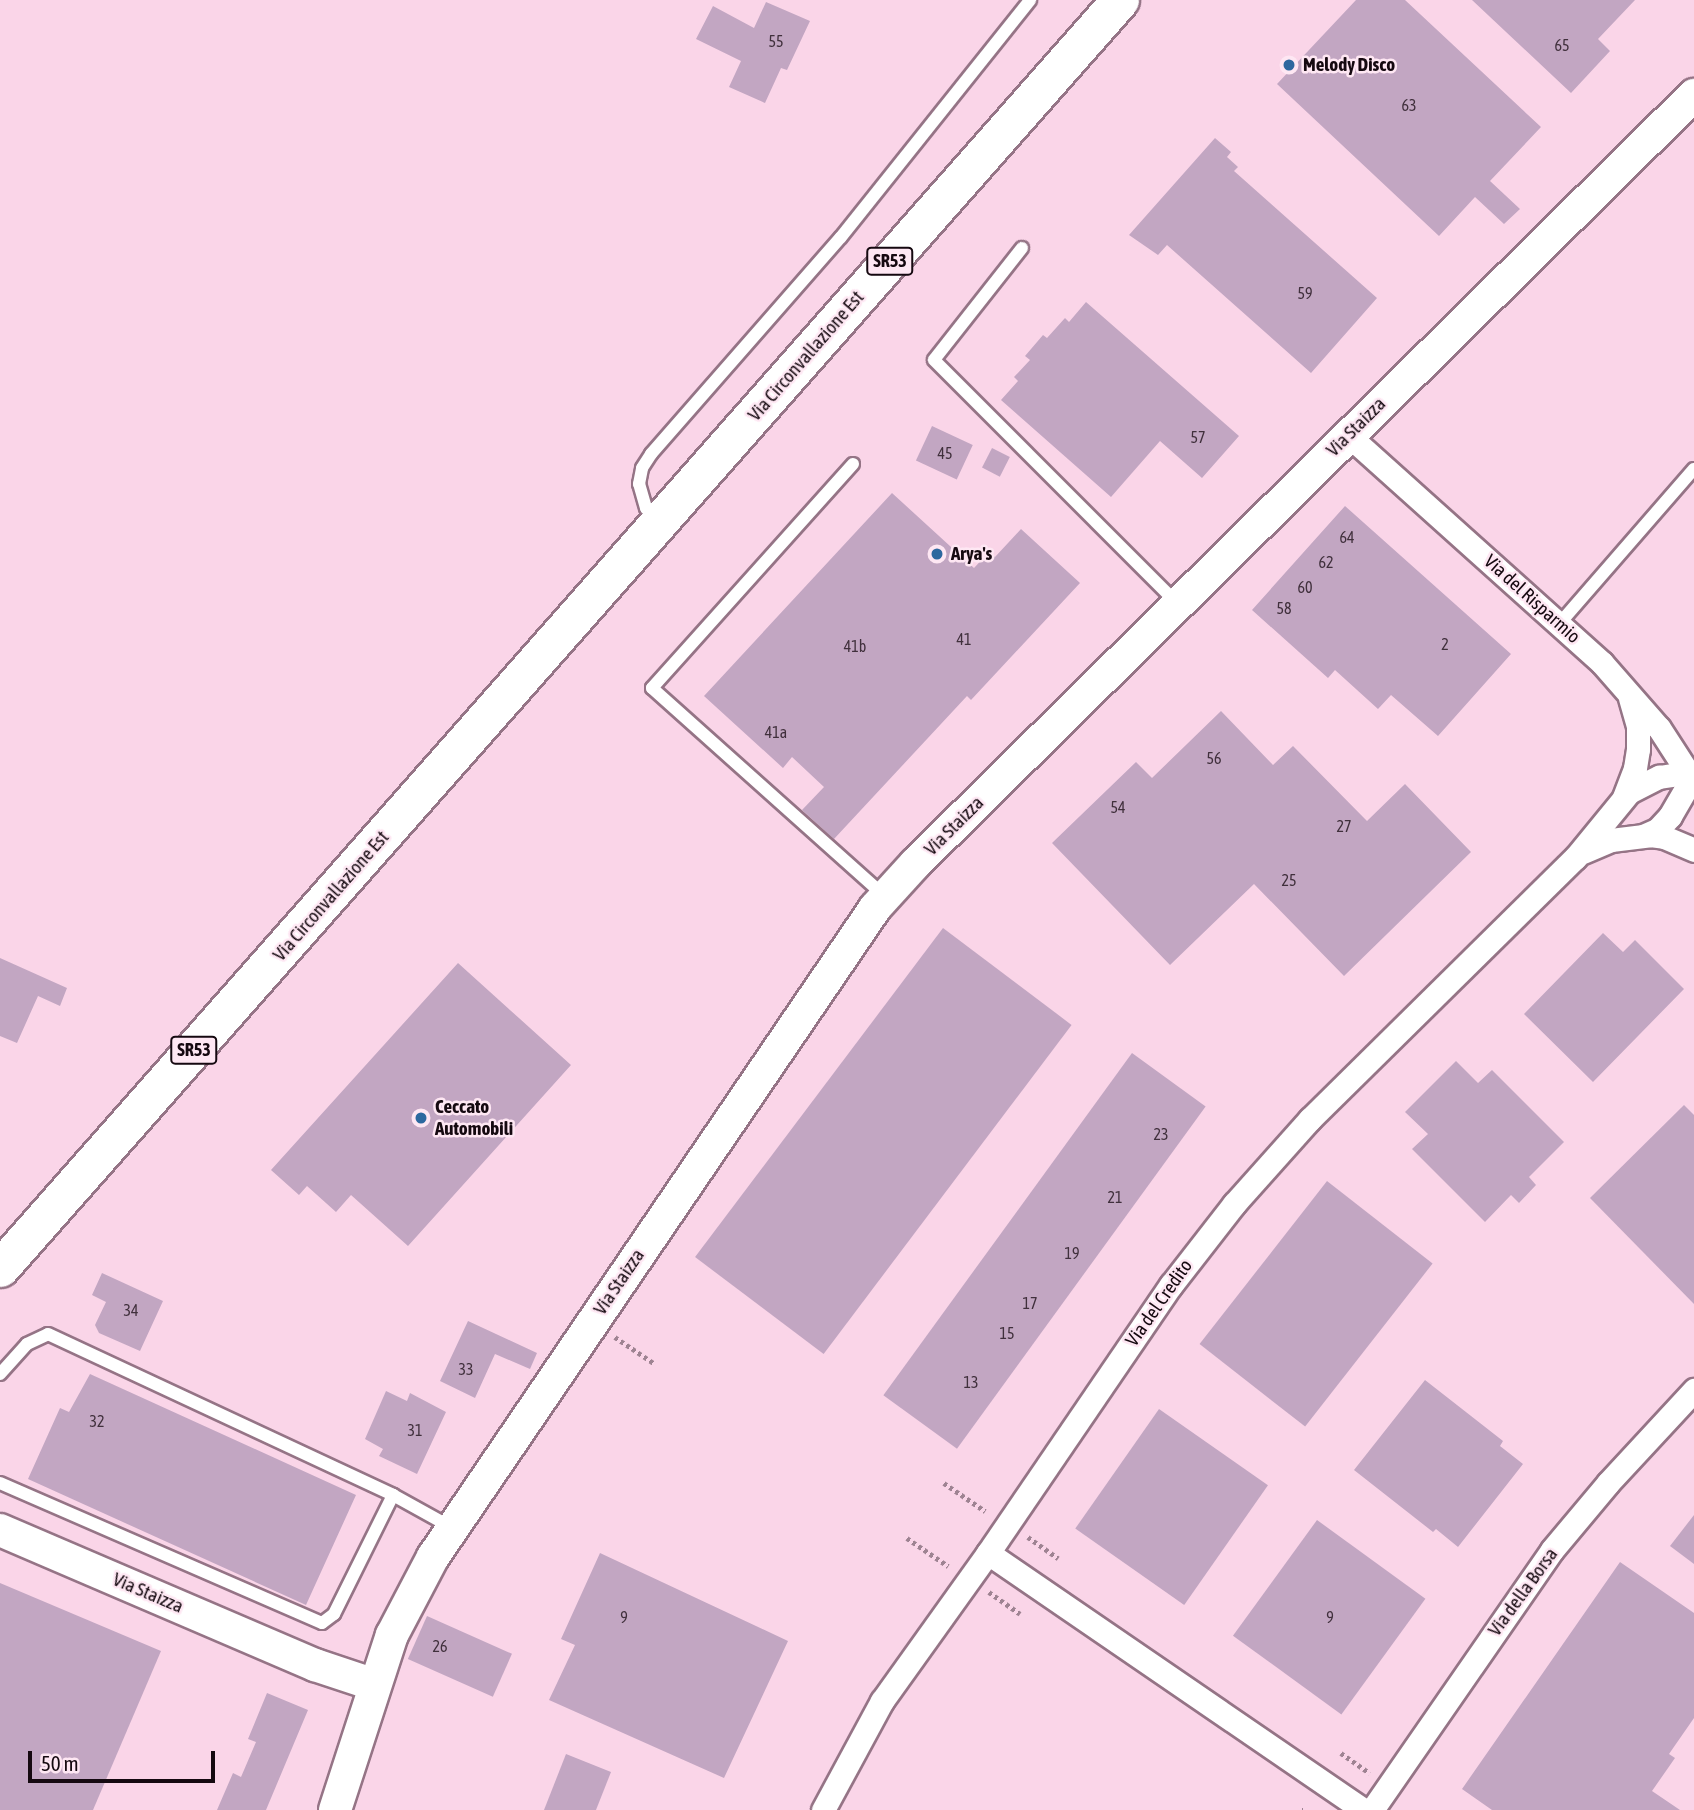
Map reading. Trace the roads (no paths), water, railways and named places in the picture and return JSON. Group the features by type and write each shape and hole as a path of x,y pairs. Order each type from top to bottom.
{"main road":[{"name":"Via Circonvallazione Est","path":"3,1268 1120,0"}],"street":[{"name":"Via Staizza","path":"335,1810 375,1685 406,1607 451,1527 848,946 885,896 1348,435 1691,101"},
{"name":"Via del Risparmio","path":"1348,435 1560,623 1626,688 1659,728 1692,775"},
{"name":"Via del Credito","path":"1622,800 1635,768 1639,739 1636,717 1626,688"},
{"name":"Via del Credito","path":"824,1810 883,1701 988,1553 1158,1303 1226,1213 1319,1111 1575,858 1622,800 1637,786 1655,778 1678,774 1692,775"},
{"path":"1645,835 1657,830 1666,820 1692,775"},
{"name":"Via del Credito","path":"1575,858 1602,842 1645,835 1664,837 1694,850"},
{"name":"Via della Borsa","path":"1372,1810 1552,1550 1616,1474 1694,1390"},
{"name":"Via Staizza","path":"0,1530 315,1665 375,1685"},
{"path":"988,1553 1364,1810"}],"lane":[{"path":"660,523 646,508 639,484 642,468 651,454 841,237 1030,0"},
{"path":"1022,248 934,360 1178,604"},
{"path":"853,464 652,688 885,896"},
{"path":"1560,623 1694,469"},
{"path":"0,1374 27,1344 48,1334 393,1495 451,1527"},
{"path":"0,1483 322,1623 336,1610 393,1495"}],"place":[{"name":"Melody Disco","path":"1289,65"},
{"name":"Arya's","path":"937,554"},
{"name":"Ceccato Automobili","path":"421,1118"}]}
